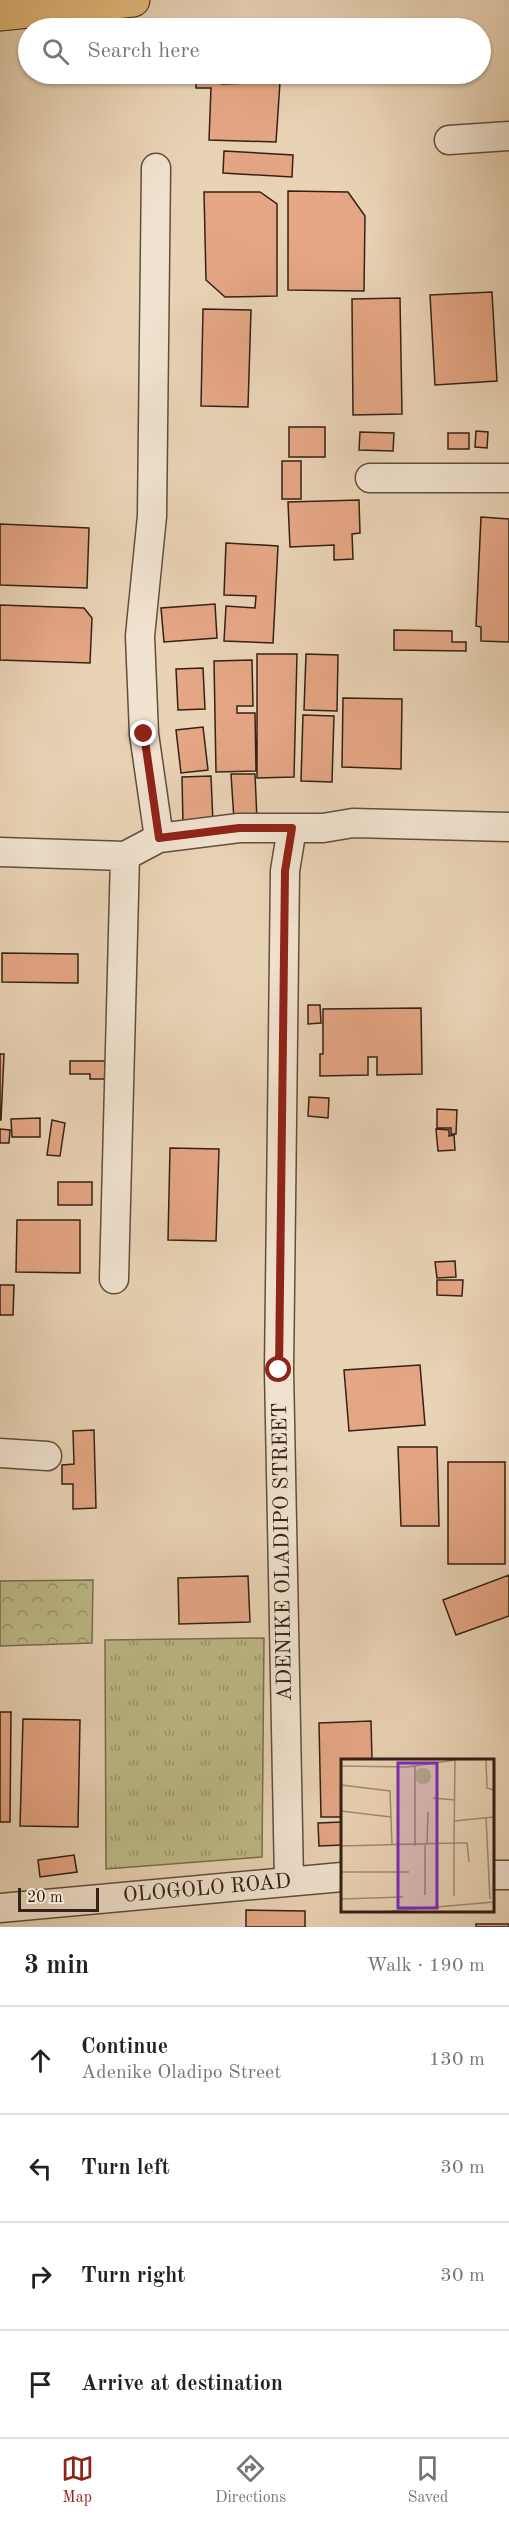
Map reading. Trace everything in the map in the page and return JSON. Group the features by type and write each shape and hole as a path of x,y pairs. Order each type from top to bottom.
{"highway":[{"path":"0,14 133,0"}],"street":[{"path":"449,140 509,136"},
{"path":"156,168 152,516 140,636 144,734 159,838"},
{"path":"370,478 509,478"},
{"path":"0,852 125,855 159,838 239,828 323,828 353,823 509,827"},
{"name":"ADENIKE OLADIPO STREET","path":"289,1881 279,1370 285,871 292,828"},
{"path":"114,1279 125,855"},
{"path":"0,1454 47,1456"},
{"name":"OLOGOLO ROAD","path":"0,1908 341,1877"}],"green space":[{"path":"93,1580 92,1643 0,1646 0,1581"},
{"path":"264,1638 262,1857 106,1869 105,1640"}],"building":[{"path":"196,84 280,84 276,142 209,140 211,88 196,88"},
{"path":"224,151 293,155 292,177 223,173"},
{"path":"288,191 348,192 365,216 364,291 288,290"},
{"path":"204,192 260,192 277,204 277,296 225,297 206,280"},
{"path":"492,292 497,381 435,385 430,295"},
{"path":"400,298 402,414 353,415 352,299"},
{"path":"203,309 251,310 248,407 201,406"},
{"path":"289,427 325,427 325,457 289,457"},
{"path":"476,431 488,432 487,448 475,447"},
{"path":"360,432 394,433 393,451 359,450"},
{"path":"448,433 469,433 469,449 448,449"},
{"path":"282,461 301,461 301,499 282,499"},
{"path":"359,500 360,533 352,534 353,559 334,560 334,545 290,547 288,502"},
{"path":"481,517 509,519 509,642 481,641 481,627 476,626"},
{"path":"0,524 89,528 87,588 0,585"},
{"path":"226,543 278,546 273,643 224,641 226,606 255,608 256,596 224,595"},
{"path":"215,604 217,638 164,642 161,608"},
{"path":"0,605 84,608 92,618 90,663 0,660"},
{"path":"394,630 452,631 452,642 466,642 466,651 394,650"},
{"path":"257,654 297,654 294,777 257,778"},
{"path":"306,654 338,655 337,711 304,710"},
{"path":"252,660 253,706 237,706 237,713 255,713 256,771 216,772 214,661"},
{"path":"203,668 205,709 178,710 176,669"},
{"path":"343,698 402,699 401,769 342,767"},
{"path":"303,715 334,716 332,782 301,781"},
{"path":"203,727 208,770 181,773 176,730"},
{"path":"231,774 255,774 257,820 234,820"},
{"path":"211,776 213,823 183,824 182,777"},
{"path":"2,953 78,954 78,983 2,982"},
{"path":"308,1005 320,1005 321,1023 308,1024"},
{"path":"421,1008 422,1074 377,1075 377,1057 368,1057 368,1075 320,1076 320,1054 323,1054 323,1009"},
{"path":"0,1054 4,1054 1,1120 0,1120"},
{"path":"70,1061 105,1061 105,1079 90,1079 90,1074 70,1074"},
{"path":"309,1097 329,1098 328,1118 308,1116"},
{"path":"437,1109 457,1110 456,1134 451,1134 451,1128 437,1128"},
{"path":"40,1118 40,1137 12,1137 11,1119"},
{"path":"52,1120 65,1123 60,1156 47,1155"},
{"path":"0,1129 10,1130 9,1143 0,1143"},
{"path":"436,1129 449,1130 449,1136 454,1135 455,1150 438,1151"},
{"path":"170,1148 219,1149 216,1241 168,1240"},
{"path":"58,1182 92,1182 92,1205 58,1205"},
{"path":"17,1220 80,1220 80,1273 16,1272"},
{"path":"455,1261 456,1277 437,1278 435,1262"},
{"path":"437,1280 463,1280 462,1296 437,1295"},
{"path":"0,1285 14,1285 13,1315 0,1315"},
{"path":"420,1365 425,1425 349,1431 344,1370"},
{"path":"94,1430 96,1508 73,1509 73,1484 62,1484 62,1465 74,1464 73,1431"},
{"path":"398,1447 437,1447 439,1526 401,1526"},
{"path":"448,1462 505,1462 505,1564 448,1564"},
{"path":"509,1575 509,1616 456,1635 443,1600"},
{"path":"248,1576 250,1622 179,1624 178,1578"},
{"path":"0,1712 11,1712 10,1822 0,1822"},
{"path":"23,1719 80,1720 78,1827 20,1826"},
{"path":"371,1721 372,1759 341,1759 341,1817 321,1817 319,1723"},
{"path":"341,1822 341,1845 319,1846 318,1823"},
{"path":"74,1855 77,1872 40,1877 38,1860"},
{"path":"246,1910 305,1911 305,1927 246,1927"},
{"path":"476,1924 509,1924 509,1927 476,1927"}],"route":[{"path":"144,734 159,838 239,828 292,828 285,871 279,1370"}]}
